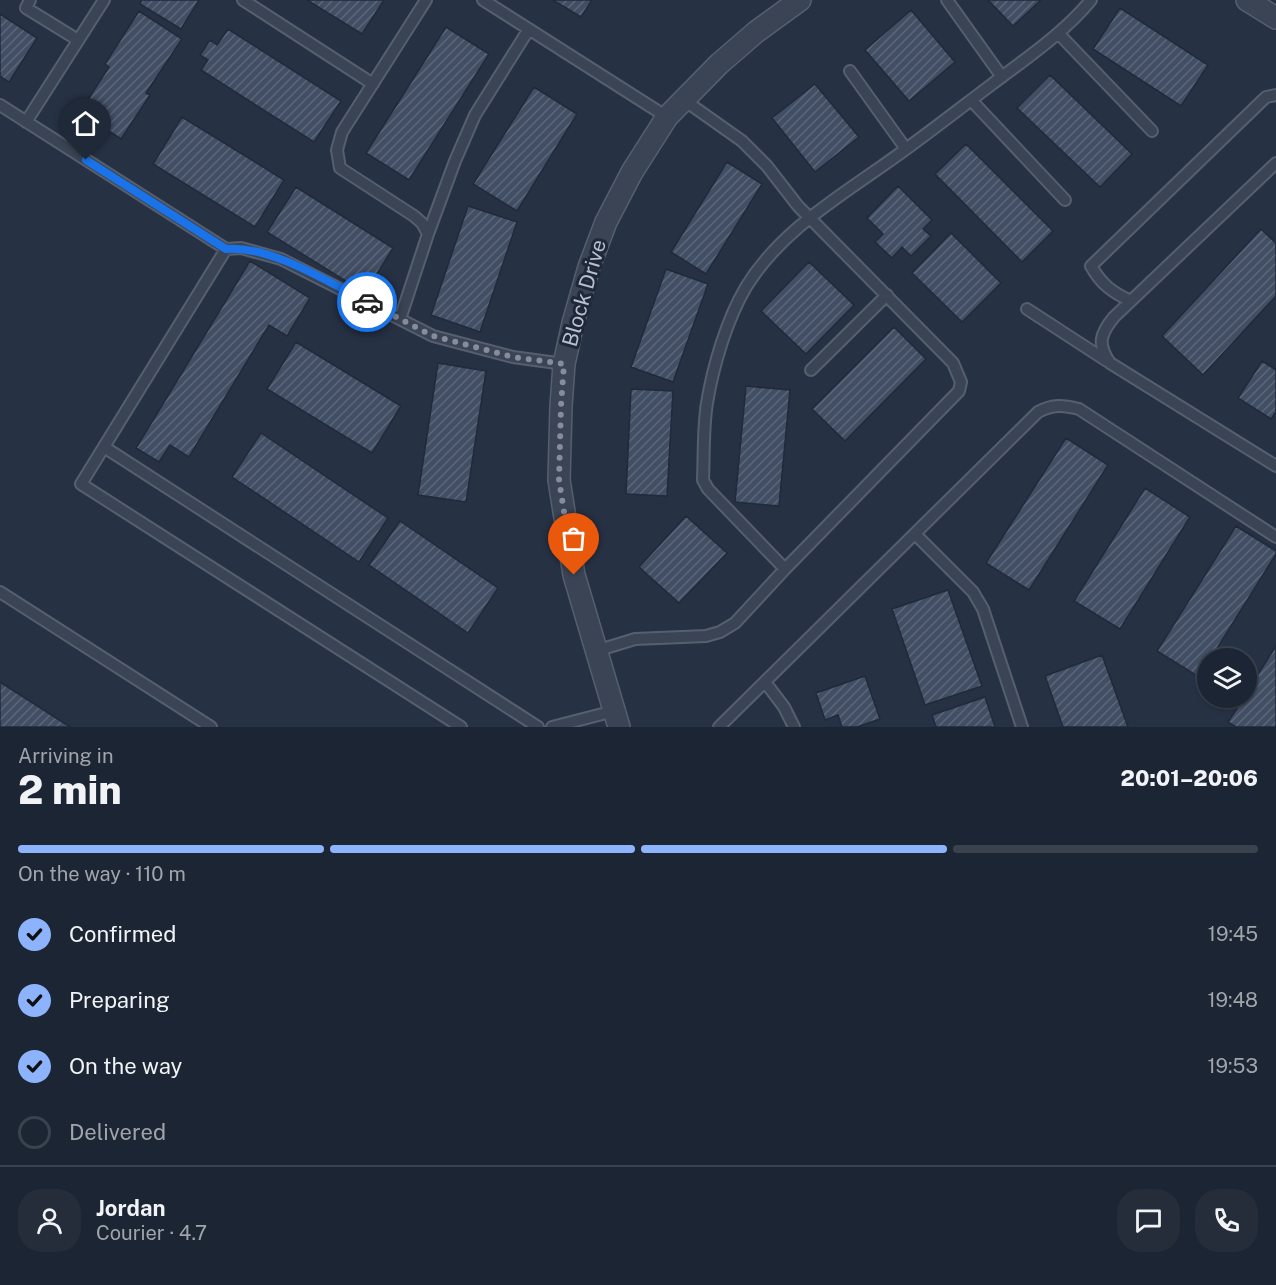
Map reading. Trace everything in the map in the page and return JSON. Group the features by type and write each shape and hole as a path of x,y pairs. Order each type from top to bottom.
{"street":[{"name":"Block Drive","path":"617,719 574,575 559,480 564,364 585,278 606,222 632,172 667,117 748,38 800,0"},
{"path":"1247,0 1276,18"}],"lane":[{"path":"30,0 26,8 78,40"},
{"path":"26,122 104,0"},
{"path":"243,0 373,84"},
{"path":"426,0 339,139 337,150 340,168 414,216 422,223 428,234"},
{"path":"483,0 667,117"},
{"path":"947,0 1002,77"},
{"path":"784,569 708,489 703,480 707,404 723,338 745,288 783,240 810,217 1002,77 1058,33 1091,0"},
{"path":"400,319 428,234 475,115 529,29"},
{"path":"1058,33 1152,131"},
{"path":"850,71 906,149"},
{"path":"1131,301 1115,294 1104,285 1091,266 1266,96 1276,95"},
{"path":"596,651 635,639 706,636 720,632 735,623 784,569 959,391 961,382 953,363 798,206 767,166 742,141 684,100"},
{"path":"970,100 1065,200"},
{"path":"0,105 226,249 241,248 281,259 433,336 513,357 564,364"},
{"path":"1110,363 1103,353 1101,341 1105,328 1276,163"},
{"path":"226,249 81,484 461,727"},
{"path":"811,370 887,295"},
{"path":"1027,309 1276,466"},
{"path":"719,727 1038,412 1050,406 1061,405 1079,409 1276,537"},
{"path":"104,447 538,727"},
{"path":"915,534 973,592 983,609 1022,727"},
{"path":"0,592 211,727"},
{"path":"765,682 784,707 794,727"},
{"path":"552,727 617,719"}],"building":[{"path":"142,0 199,0 181,29 140,4"},
{"path":"307,0 384,0 362,34"},
{"path":"553,0 592,0 581,17"},
{"path":"988,0 1041,0 1013,26"},
{"path":"1120,8 1208,65 1181,106 1093,49"},
{"path":"911,10 955,62 909,101 865,50"},
{"path":"139,11 182,39 146,93 150,95 121,139 80,112 109,67 105,64"},
{"path":"0,14 37,38 9,82 0,76"},
{"path":"446,27 489,54 409,180 366,153"},
{"path":"228,29 341,101 314,142 201,70 208,60 200,55 210,40 217,45"},
{"path":"1050,75 1132,154 1100,187 1017,108"},
{"path":"815,84 859,137 815,172 772,118"},
{"path":"534,87 577,114 517,211 473,184"},
{"path":"182,117 284,180 255,227 153,164"},
{"path":"966,144 1053,231 1022,262 935,174"},
{"path":"727,162 762,184 706,274 671,252"},
{"path":"898,186 932,220 923,229 931,236 911,256 902,247 892,258 875,242 883,234 867,218"},
{"path":"296,187 393,248 365,293 267,232"},
{"path":"468,206 517,222 480,332 431,315"},
{"path":"1261,229 1276,243 1276,296 1203,375 1162,336"},
{"path":"951,233 1001,283 962,322 912,273"},
{"path":"250,261 310,298 287,336 269,325 189,457 170,445 159,462 136,448"},
{"path":"809,262 854,305 806,354 761,311"},
{"path":"666,269 708,284 673,382 631,367"},
{"path":"894,327 926,359 845,441 812,409"},
{"path":"296,342 401,406 372,453 267,389"},
{"path":"1262,361 1276,370 1276,412 1271,419 1238,398"},
{"path":"438,363 486,371 466,502 418,495"},
{"path":"746,386 790,390 779,506 735,502"},
{"path":"631,389 673,391 667,496 626,494"},
{"path":"261,433 388,518 359,562 232,477"},
{"path":"1066,438 1108,465 1029,590 986,563"},
{"path":"1145,488 1190,517 1120,629 1074,601"},
{"path":"686,516 727,553 679,603 639,567"},
{"path":"400,521 498,588 468,633 369,565"},
{"path":"1236,526 1276,551 1217,648 1197,648 1197,676 1157,651"},
{"path":"948,590 982,686 925,705 892,609"},
{"path":"1276,646 1276,727 1236,727 1228,722 1237,708 1257,708 1257,676"},
{"path":"1102,655 1128,727 1063,727 1045,676"},
{"path":"865,676 880,719 857,727 842,727 838,715 825,720 816,693"},
{"path":"0,682 70,727 0,727"},
{"path":"985,697 995,727 936,727 932,715"}],"way so far":[{"path":"367,302 433,336 513,357 564,364 559,480 574,575"}],"route":[{"path":"86,160 226,249 241,248 258,251 281,259 367,302"}]}
